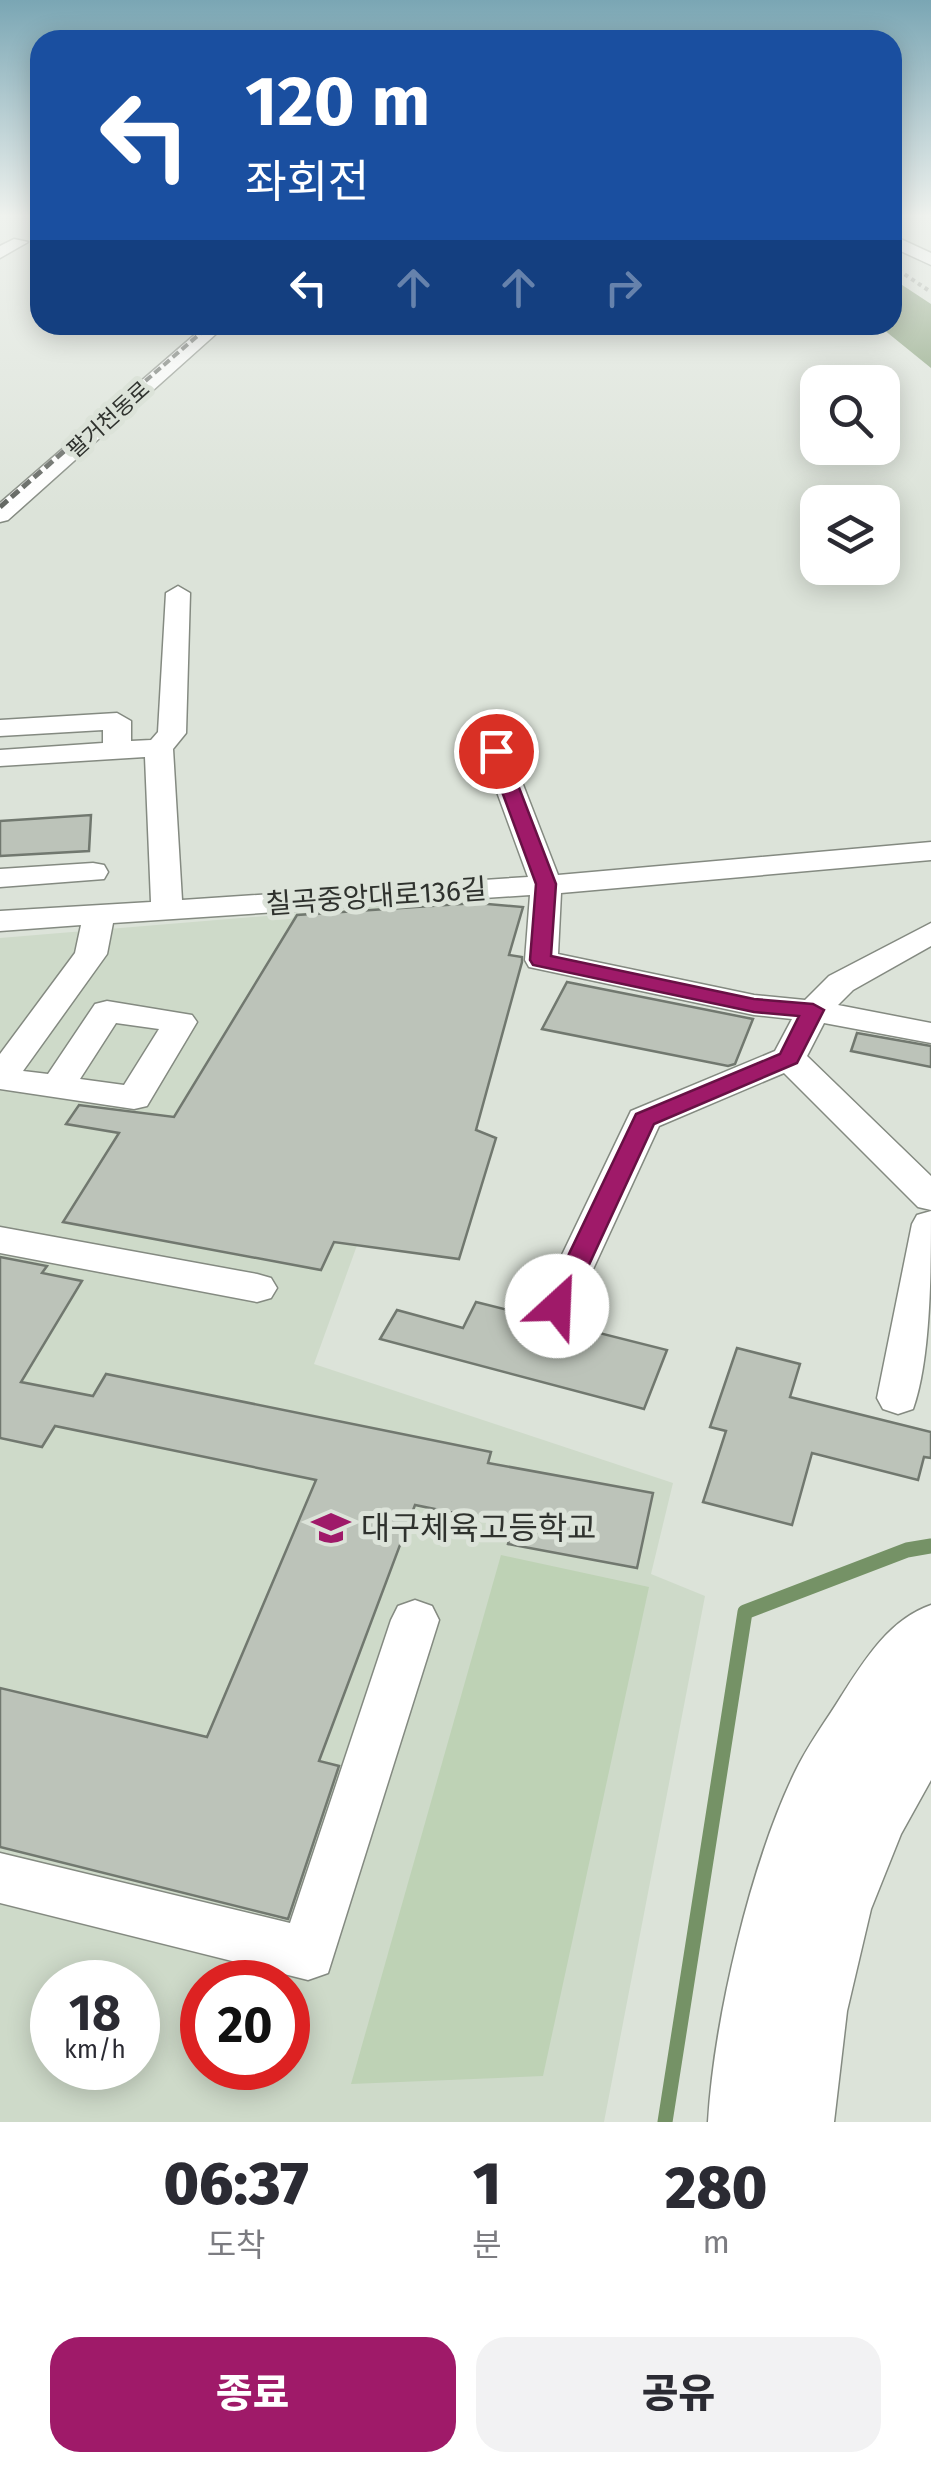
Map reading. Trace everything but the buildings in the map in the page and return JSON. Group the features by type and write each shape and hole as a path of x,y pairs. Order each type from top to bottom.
{"highway":[{"path":"752,2122 754,2078 786,1912 824,1792 886,1689 931,1635"},
{"path":"790,2122 810,1980 837,1882 874,1804 931,1717"}],"street":[{"name":"팔거천동로","path":"54,439 176,335"},
{"name":"팔거천동로","path":"0,515 205,335"},
{"path":"167,910 159,748 172,733 178,593"},
{"path":"0,728 116,721 117,750"},
{"path":"0,758 159,748"},
{"path":"496,751 546,884 540,960 754,1005 813,1010 931,1033"},
{"name":"칠곡중앙대로136길","path":"0,922 546,884 931,851"},
{"path":"0,878 93,872"},
{"path":"58,1086 0,1078 91,954 99,915"},
{"path":"557,1306 644,1119 789,1058 813,1010 841,982 931,933"},
{"path":"789,1058 931,1198"},
{"path":"898,1398 931,1224"},
{"path":"0,1240 258,1288"},
{"path":"0,1878 308,1954 415,1620"}],"shaded area":[{"path":"902,315 931,315 931,368 890,335 902,335"},
{"name":"대구체육고등학교","path":"483,898 314,1364 673,1483 651,1574 705,1596 604,2122 0,2122 0,938"},
{"path":"501,1555 649,1587 543,2076 351,2084"}],"waterway":[{"path":"665,2122 745,1612 907,1550 931,1546"}],"railway":[{"path":"91,428 198,335"},
{"path":"0,507 94,425"}],"place":[{"name":"대구체육고등학교","path":"331,1528"}],"route":[{"path":"496,751 546,884 540,960 754,1005 813,1010 789,1058 644,1119 557,1306"}]}
